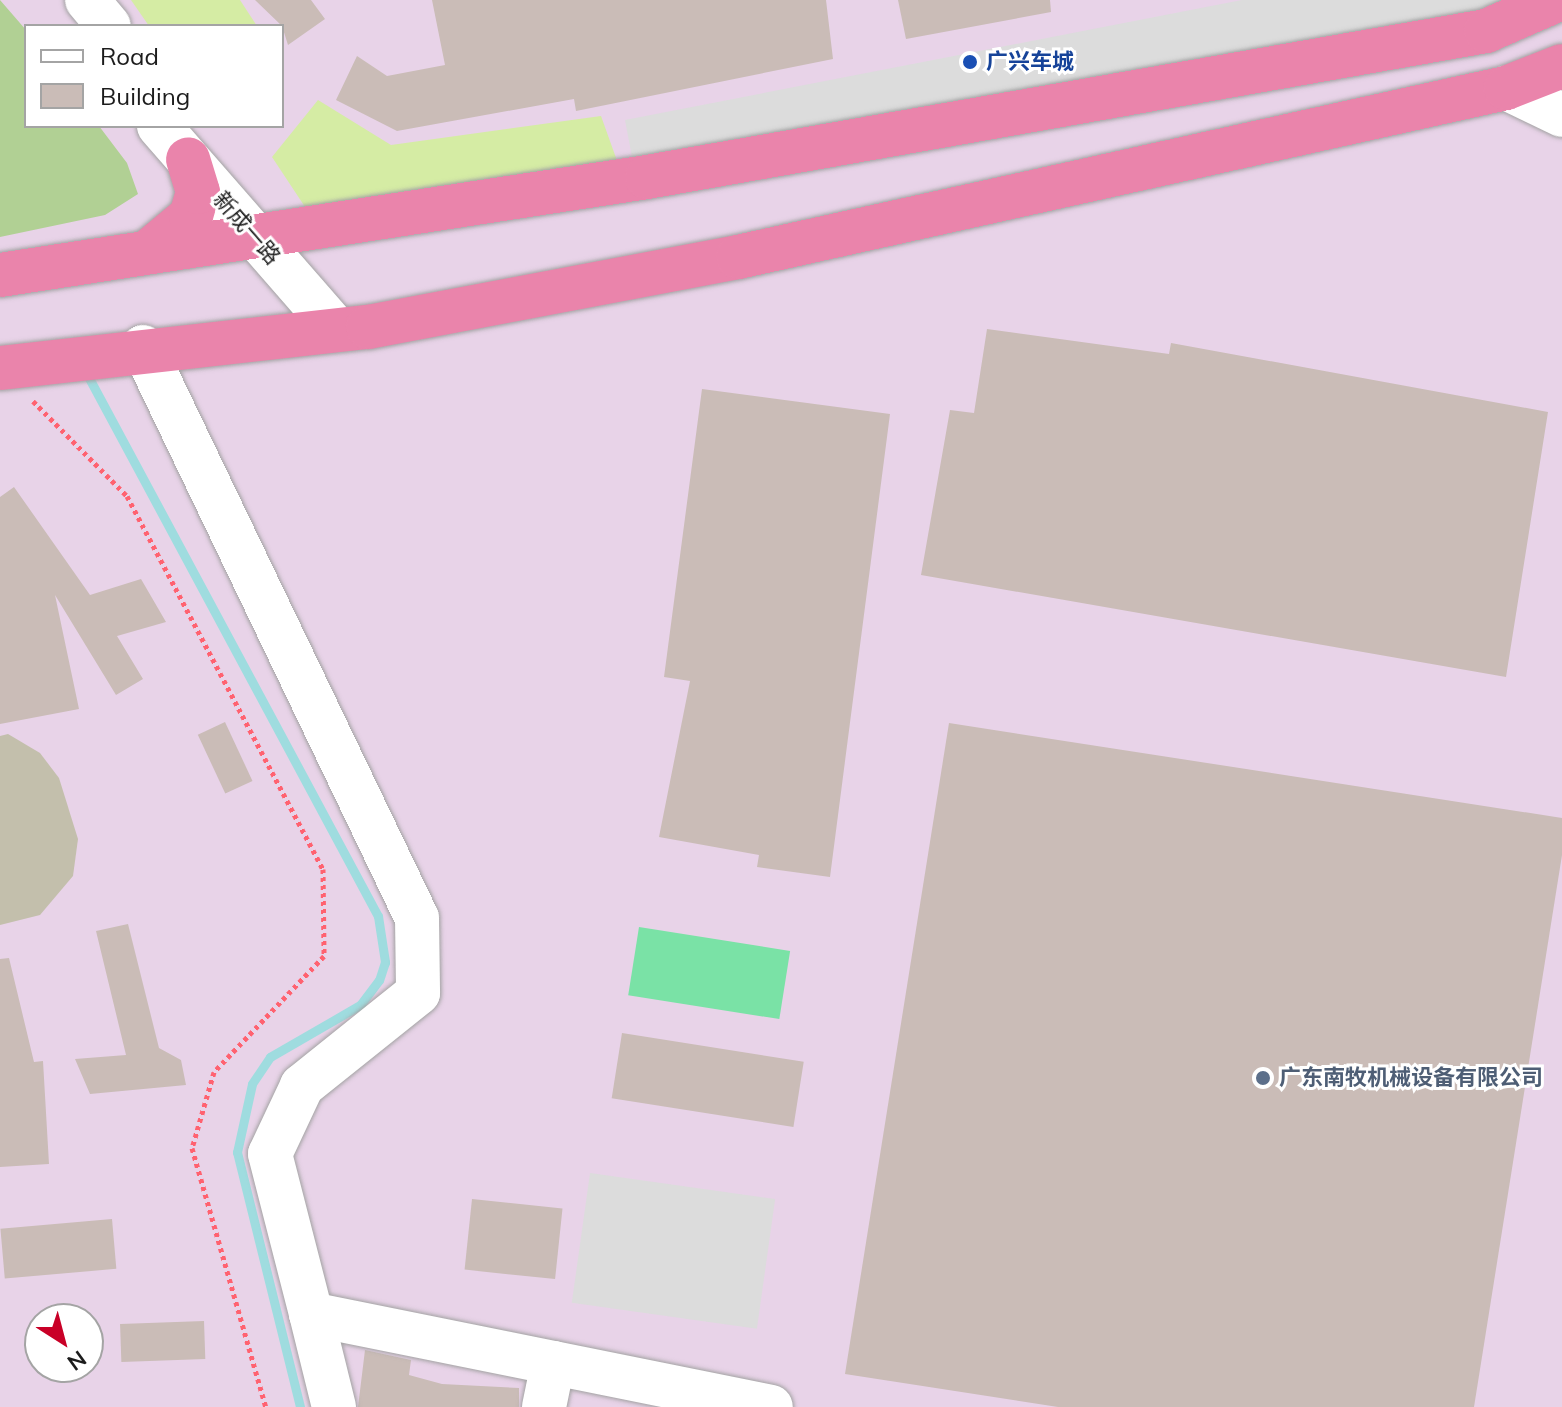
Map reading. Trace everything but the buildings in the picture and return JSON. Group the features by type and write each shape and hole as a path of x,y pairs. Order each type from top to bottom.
{"highway":[{"path":"0,275 270,234 1486,31 1557,0"},
{"path":"10,379 143,347 352,328 738,257 1506,88 1562,66"},
{"path":"148,252 191,216 198,192 192,143"}],"street":[{"path":"52,0 72,24"},
{"path":"87,0 107,24"},
{"path":"1506,88 1562,115"},
{"name":"新成一路","path":"163,128 192,143 352,328"},
{"path":"143,347 417,918 418,993 302,1086 270,1154 334,1407"},
{"path":"311,1314 771,1407"},
{"path":"544,1407 553,1363"}],"path":[{"path":"10,379 127,496 323,869 324,956 214,1072 192,1148 266,1407"}],"shaded area":[{"path":"0,0 1562,0 1562,1407 0,1407"},
{"path":"1242,0 1554,0 636,178 625,120"},
{"path":"8,734 40,753 59,778 78,839 73,876 40,915 0,925 0,736"},
{"path":"590,1173 775,1199 757,1329 572,1303"}],"green space":[{"path":"0,0 24,28 24,128 101,128 127,163 138,194 105,215 0,237"},
{"path":"131,0 240,0 256,24 148,24"},
{"path":"318,100 391,145 601,116 620,169 309,213 272,157"},
{"path":"639,927 790,951 779,1019 628,995"}],"waterway":[{"path":"89,378 378,916 385,962 379,980 360,1005 270,1057 252,1084 237,1152 300,1407"}],"place":[{"name":"广兴车城","path":"970,62"},
{"name":"广东南牧机械设备有限公司","path":"1263,1078"}]}
